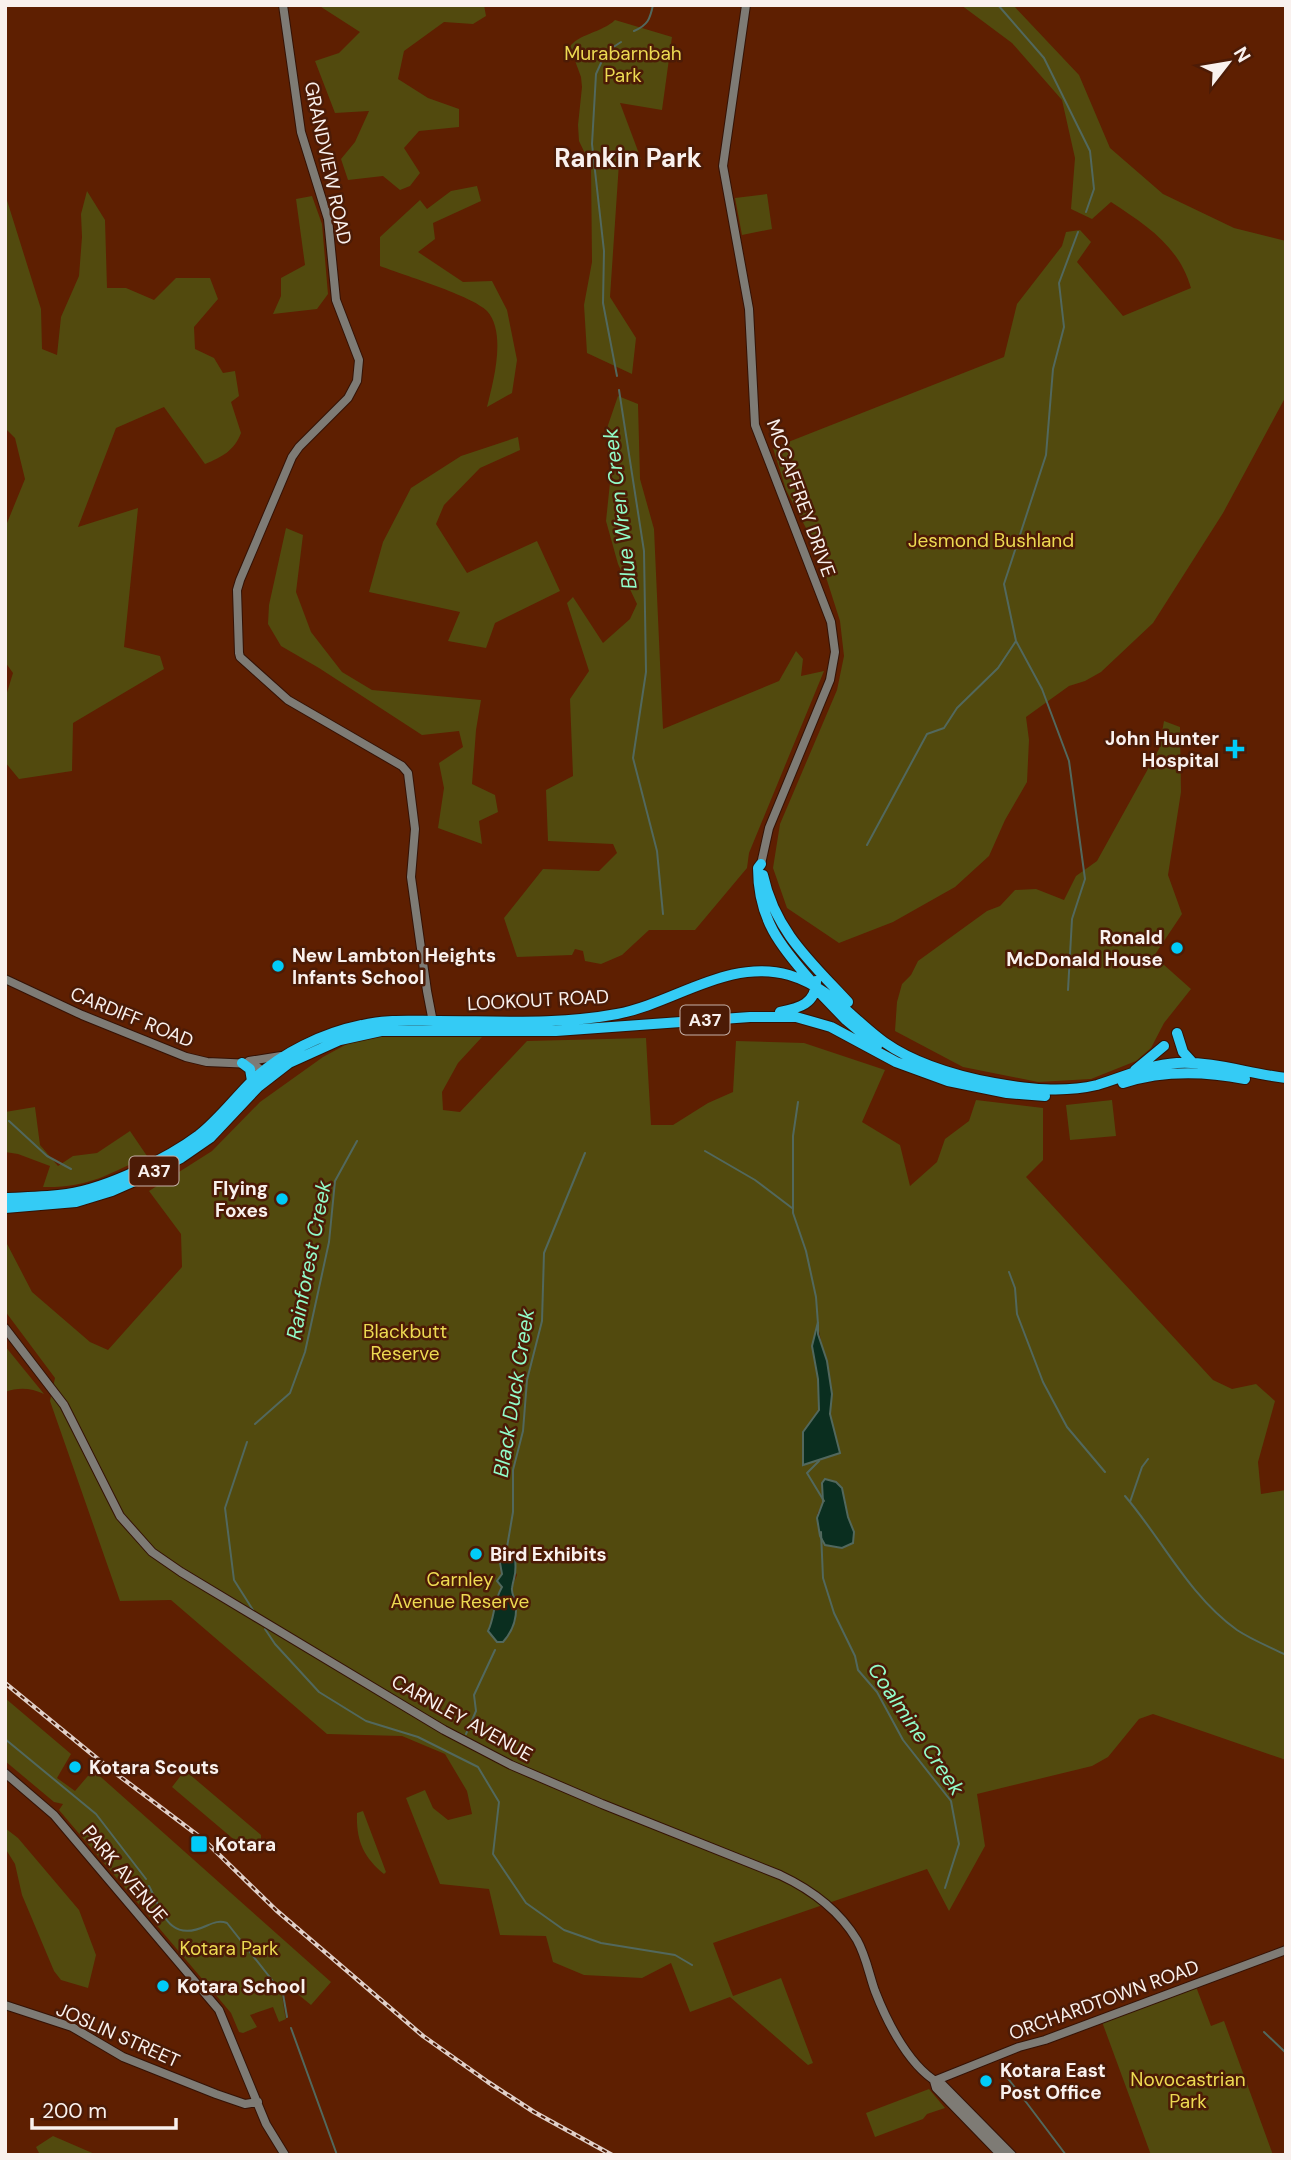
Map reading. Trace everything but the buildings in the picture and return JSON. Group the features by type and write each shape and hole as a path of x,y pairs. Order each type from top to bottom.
{"highway":[{"path":"760,971 783,963 786,955 768,923 761,903 758,868 761,864"},
{"path":"750,1017 790,1010 806,1004 814,996 816,987 814,976 785,939 770,911 761,864"},
{"path":"761,864 770,902 784,929 873,1028 873,1034"},
{"path":"782,946 834,1008 864,1036 911,1063"},
{"name":"LOOKOUT ROAD","path":"267,1073 289,1054 337,1032 365,1024 600,1017 648,1006 728,975 760,971 793,976 816,987 841,1003 873,1034 911,1063 975,1088 1032,1096 1086,1094 1131,1080 1181,1072 1286,1084"},
{"path":"793,976 809,990 810,997 806,1004"},
{"name":"LOOKOUT ROAD","path":"267,1073 352,1036 381,1031 556,1031 785,1016 816,1021 888,1058 971,1078 1043,1090 1088,1087 1158,1065 1194,1063 1286,1079"},
{"path":"1177,1033 1183,1052 1194,1063"},
{"path":"1133,1072 1164,1046"},
{"path":"242,1063 250,1069 252,1081"},
{"name":"A37","path":"5,1198 71,1194 130,1173 169,1154 201,1133 252,1081 267,1073"},
{"name":"A37","path":"5,1208 76,1202 112,1191 159,1169 195,1150 210,1138 267,1073"}],"main road":[{"name":"GRANDVIEW ROAD","path":"283,5 301,132 328,219 335,300 357,350 359,367 357,381 348,398 294,454 240,580 237,590 239,653 240,657 288,700 408,773 415,829 411,877 433,1021"},
{"name":"MCCAFFREY DRIVE","path":"746,5 723,166 749,309 755,425 831,622 835,652 830,680 769,828 761,864"},
{"name":"CARDIFF ROAD","path":"5,979 82,1015 186,1057 207,1062 257,1065 267,1073"},
{"path":"433,1021 444,1031"},
{"path":"242,1063 289,1054"},
{"name":"CARNLEY AVENUE","path":"5,1328 64,1405 120,1516 159,1557 478,1749 590,1800 780,1875 813,1893 841,1917 858,1942 887,2019 900,2041 934,2081 937,2090 1001,2155"},
{"name":"PARK AVENUE","path":"5,1773 54,1815 216,2005 226,2022 270,2132 285,2155"},
{"name":"ORCHARDTOWN ROAD","path":"934,2081 1018,2047 1045,2040 1286,1950"},
{"name":"JOSLIN STREET","path":"5,2005 72,2028 123,2057 216,2094 246,2104 258,2102"},
{"path":"950,2092 952,2074"},
{"name":"CARNLEY AVENUE","path":"934,2081 943,2085 1013,2155"}],"green space":[{"path":"318,5 484,5 486,16 473,24 444,22 404,51 398,79 428,98 459,109 459,127 419,131 404,148 420,173 410,186 400,190 383,176 348,180 341,159 355,142 369,111 335,113 315,61 339,53 360,32"},
{"name":"Jesmond Bushland","path":"961,5 1013,5 1079,75 1110,148 1163,194 1234,228 1286,241 1286,396 1223,513 1153,623 1101,672 1069,686 1026,717 1029,740 1027,782 1005,820 989,856 955,887 893,922 839,943 787,908 773,868 780,824 837,690 844,656 840,621 817,549 786,490 773,448 1004,357 1017,304 1062,246 1066,232 1080,230 1091,242 1077,262 1123,316 1191,288 1186,273 1170,248 1137,219 1111,202 1092,219 1071,209 1075,158 1062,100 1012,43"},
{"name":"Murabarnbah Park","path":"615,20 672,37 662,110 620,103 641,159 619,163 610,297 636,338 632,374 587,353 584,305 592,262 591,166 579,141 582,87 570,47 578,39"},
{"path":"477,186 481,201 433,223 435,239 418,252 463,282 492,281 507,310 517,360 512,393 487,407 495,371 497,344 493,320 487,311 468,299 380,266 380,237 420,200 427,209 451,191"},
{"path":"87,191 105,220 107,288 126,288 154,300 176,278 210,278 218,299 194,327 195,349 214,358 223,373 235,371 239,396 231,402 241,433 227,453 205,464 164,407 116,428 78,527 138,508 124,647 160,656 164,669 73,723 72,771 19,779 5,762 5,699 13,673 5,662 5,528 25,479 15,438 5,428 5,194 41,309 42,349 57,355 61,317 79,276 81,214"},
{"path":"767,194 772,229 742,235 735,198"},
{"path":"312,196 322,224 328,294 317,309 273,314 281,296 281,278 305,265 296,199"},
{"path":"618,396 638,404 640,479 654,529 663,729 779,681 796,651 803,659 801,676 824,671 749,853 747,868 695,930 649,930 622,955 601,964 585,961 583,951 575,949 572,955 517,957 504,918 543,869 599,871 617,853 613,844 548,841 546,790 573,776 570,699 589,671 567,603 573,597 603,643 630,619 637,604 618,564 606,521 611,473 606,431"},
{"path":"518,437 520,450 480,468 444,505 436,524 467,573 537,541 560,591 495,623 486,648 448,641 460,612 369,592 383,542 411,488 461,456"},
{"path":"286,528 303,535 296,592 311,632 342,672 372,690 481,700 472,784 495,795 498,812 479,821 482,844 438,828 444,788 439,763 463,747 459,731 422,735 281,646 268,624 269,605"},
{"path":"1164,721 1180,727 1181,792 1168,875 1182,914 1154,956 1191,989 1164,1023 1151,1048 1136,1061 1091,1079 1038,1082 963,1067 895,1031 897,1002 902,984 911,975 918,961 987,911 1000,906 1015,890 1036,889 1064,900 1076,876 1097,861 1159,749"},
{"name":"Blackbutt Reserve","path":"360,1037 482,1037 458,1063 442,1092 443,1110 460,1112 527,1041 646,1038 651,1125 673,1125 708,1103 733,1092 736,1041 804,1043 885,1070 862,1122 900,1145 910,1186 937,1162 945,1139 969,1121 976,1100 1043,1108 1043,1160 1026,1177 1213,1380 1232,1389 1256,1384 1275,1401 1258,1462 1261,1494 1286,1490 1286,1760 1153,1714 1139,1719 1108,1757 1092,1766 977,1794 985,1846 949,1911 927,1869 713,1943 733,1996 781,1978 813,2063 808,2065 730,1997 690,2012 671,1963 642,1978 584,1975 553,1962 546,1936 500,1935 489,1889 440,1884 406,1798 425,1790 433,1808 448,1820 472,1814 467,1791 445,1754 402,1736 327,1734 171,1600 120,1601 50,1401 55,1378 5,1311 5,1240 32,1292 90,1342 108,1350 182,1267 181,1234 149,1191 212,1151 260,1102 323,1057","holes":["818,1326 832,1394 830,1414 840,1453 803,1465 803,1432 819,1410 818,1379 812,1346","825,1479 842,1488 854,1532 817,1514 823,1502 822,1483","506,1553 517,1575 511,1589 516,1604 489,1631 502,1587 500,1563"]},
{"path":"1112,1100 1116,1136 1070,1140 1066,1105"},
{"path":"35,1107 40,1145 58,1166 73,1156 97,1153 130,1131 147,1156 85,1183 43,1187 50,1166 5,1152 5,1112"},
{"path":"5,1346 44,1394 25,1389 5,1392"},
{"name":"Kotara Park","path":"5,1698 71,1754 57,1778 75,1791 93,1770 331,1982 311,2005 282,1981 278,1986 286,2019 279,2022 273,2007 250,2015 257,2027 239,2032 231,2013 59,1810 63,1804 54,1802 5,1761"},
{"path":"188,1773 261,1835 261,1840 251,1854 172,1787 182,1774"},
{"path":"363,1811 386,1872 384,1874 362,1847 357,1813"},
{"path":"5,1828 18,1838 79,1910 96,1955 88,1988 61,1980 54,1971 22,1895 15,1864 5,1848"},
{"name":"Novocastrian Park","path":"1195,1984 1211,2026 1224,2021 1273,2155 1151,2155 1101,2019"},
{"path":"929,2089 945,2108 875,2137 866,2113"},
{"path":"53,2136 97,2155 40,2155 36,2147"}],"shaded area":[{"path":"818,1322 818,1334 827,1361 832,1394 830,1414 840,1453 803,1465 803,1432 819,1410 818,1379 812,1346"},
{"path":"825,1479 836,1482 842,1488 854,1532 853,1543 842,1548 825,1545 820,1536 817,1518 823,1502 822,1483"},
{"path":"506,1552 515,1559 512,1590 516,1614 506,1638 503,1642 497,1642 488,1631 502,1587 497,1581 502,1574 500,1563"}],"waterway":[{"name":"Blue Wren Creek","path":"634,31 648,21 653,5"},
{"path":"998,5 1044,58 1090,151 1094,189 1086,212"},
{"name":"Blue Wren Creek","path":"617,376 603,303 604,251 592,144 596,74 606,52 621,42"},
{"path":"1068,990 1072,919 1085,879 1069,761 1042,689 1016,641 1004,584 1046,455 1053,369 1064,327 1059,283 1078,232"},
{"name":"Blue Wren Creek","path":"619,390 644,551 646,672 633,758 657,851 663,914"},
{"path":"867,845 927,734 944,728 957,708 998,668 1016,641"},
{"name":"Coalmine Creek","path":"798,1102 793,1136 793,1213 806,1251 816,1297 818,1324"},
{"path":"9,1121 47,1156 71,1169"},
{"name":"Rainforest Creek","path":"255,1424 290,1393 305,1352 329,1242 335,1181 357,1141"},
{"path":"705,1151 755,1180 792,1208"},
{"name":"Black Duck Creek","path":"506,1553 513,1512 513,1470 523,1431 527,1380 542,1321 544,1253 585,1153"},
{"path":"1009,1272 1015,1288 1017,1314 1043,1382 1067,1427 1105,1472"},
{"name":"Rainforest Creek","path":"247,1442 225,1508 234,1580 253,1610"},
{"path":"1130,1502 1142,1467 1148,1459"},
{"name":"Coalmine Creek","path":"819,1461 807,1473 824,1501"},
{"path":"1125,1496 1204,1601 1243,1634 1286,1655"},
{"name":"Coalmine Creek","path":"821,1532 823,1578 834,1613 855,1656 858,1670 877,1692 903,1740 951,1801 959,1844 945,1888"},
{"name":"Rainforest Creek","path":"265,1629 275,1644 319,1692 366,1721 418,1737 478,1767 499,1802 493,1854 526,1903 564,1930 601,1943 675,1955 692,1965"},
{"name":"Black Duck Creek","path":"466,1734 476,1711 474,1695 495,1650"},
{"path":"5,1739 96,1814 146,1879"},
{"path":"149,1886 163,1915 175,1928 183,1931 194,1930 216,1922 227,1923 283,1994 287,2017"},
{"path":"291,2028 337,2155"},
{"path":"1264,2032 1286,2053"},
{"path":"1002,2071 1020,2094"},
{"path":"1023,2098 1066,2155"}],"railway":[{"path":"5,1683 110,1769 204,1840 276,1910 423,2036 534,2112 612,2155"}],"place":[{"name":"John Hunter Hospital","path":"1235,749"},
{"name":"Ronald McDonald House","path":"1177,948"},
{"name":"New Lambton Heights Infants School","path":"278,966"},
{"name":"Flying Foxes","path":"282,1199"},
{"name":"Bird Exhibits","path":"476,1554"},
{"name":"Kotara Scouts","path":"75,1767"},
{"name":"Kotara","path":"199,1844"},
{"name":"Kotara School","path":"163,1986"},
{"name":"Kotara East Post Office","path":"986,2081"}],"district":[{"name":"Rankin Park","path":"628,158"}],"park label":[{"name":"Carnley Avenue Reserve","path":"460,1590"}]}
